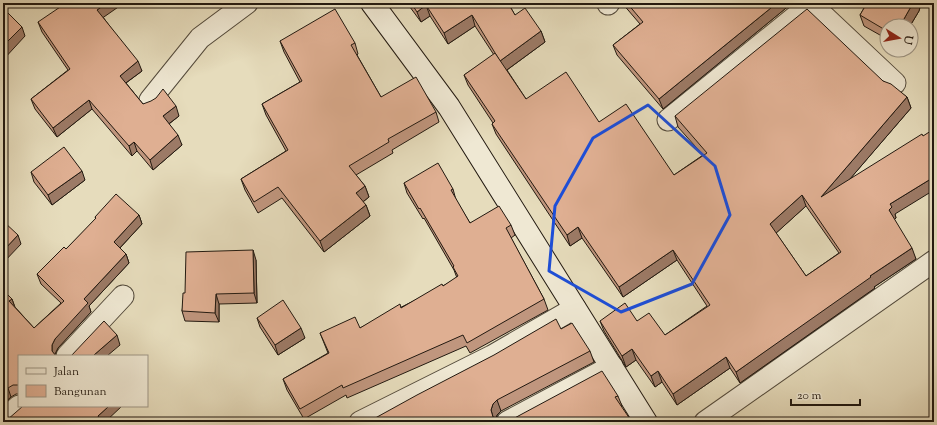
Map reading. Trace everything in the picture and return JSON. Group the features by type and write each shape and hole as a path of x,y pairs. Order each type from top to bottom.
{"street":[{"path":"150,100 200,38 247,3"},
{"path":"372,3 449,107 646,422"},
{"path":"668,120 811,3 895,83"},
{"path":"705,422 934,261"},
{"path":"68,355 123,296"},
{"path":"360,422 492,356 575,308"},
{"path":"507,422 612,366"},
{"path":"3,420 18,407"}],"highlighted area":[{"path":"648,105 715,166 730,215 692,284 621,312 549,271 555,206 593,138"}],"building":[{"path":"66,3 107,3 97,10 138,61 120,76 143,104 156,98 163,89 176,106 163,116 178,135 150,160 134,142 129,146 89,100 53,128 31,99 70,69 38,22"},
{"path":"411,3 508,3 515,15 525,8 541,31 500,61 472,15 444,33 426,5 417,12"},
{"path":"627,3 777,3 659,99 613,45 643,22"},
{"path":"867,3 913,3 905,18 879,18 879,26 860,15"},
{"path":"3,8 22,27 3,46"},
{"path":"335,9 355,43 351,45 381,97 416,77 436,112 388,139 389,142 349,166 365,186 356,193 366,205 320,241 278,187 254,202 241,179 288,150 262,104 302,81 280,41"},
{"path":"807,9 883,81 891,84 907,97 821,197 922,134 923,136 934,129 934,177 890,204 892,207 889,210 912,248 870,276 871,277 736,372 726,357 673,394 658,371 651,376 632,349 622,356 600,321 625,303 637,321 649,313 665,335 710,305 673,250 619,287 578,227 567,235 492,124 495,121 464,75 495,53 526,99 566,72 599,122 626,104 674,175 707,153 675,116","holes":["802,195 841,252 806,276 770,224"]},
{"path":"64,147 82,171 48,195 31,172"},
{"path":"438,163 453,189 451,190 470,223 499,206 511,225 506,228 544,299 467,343 463,335 343,388 342,385 300,409 283,379 329,353 320,333 355,317 360,328 400,304 401,308 442,284 443,286 458,276 453,267 454,266 404,183"},
{"path":"116,194 139,215 114,242 126,254 84,299 88,303 55,339 52,345 52,351 55,355 18,355 18,385 13,385 3,392 3,290 12,299 9,301 34,328 64,301 37,274 64,247 66,249 96,218 95,217"},
{"path":"3,221 18,235 3,251"},
{"path":"253,250 254,293 216,294 215,313 182,311 183,293 185,293 186,252"},
{"path":"283,300 301,328 275,345 257,318"},
{"path":"556,319 561,329 572,323 590,351 497,400 493,404 491,410 496,421 500,422 368,422 494,355"},
{"path":"104,321 117,335 94,355 72,355"},
{"path":"602,371 618,396 615,397 632,422 505,422 509,421"},
{"path":"22,407 108,407 94,422 3,422"}]}
